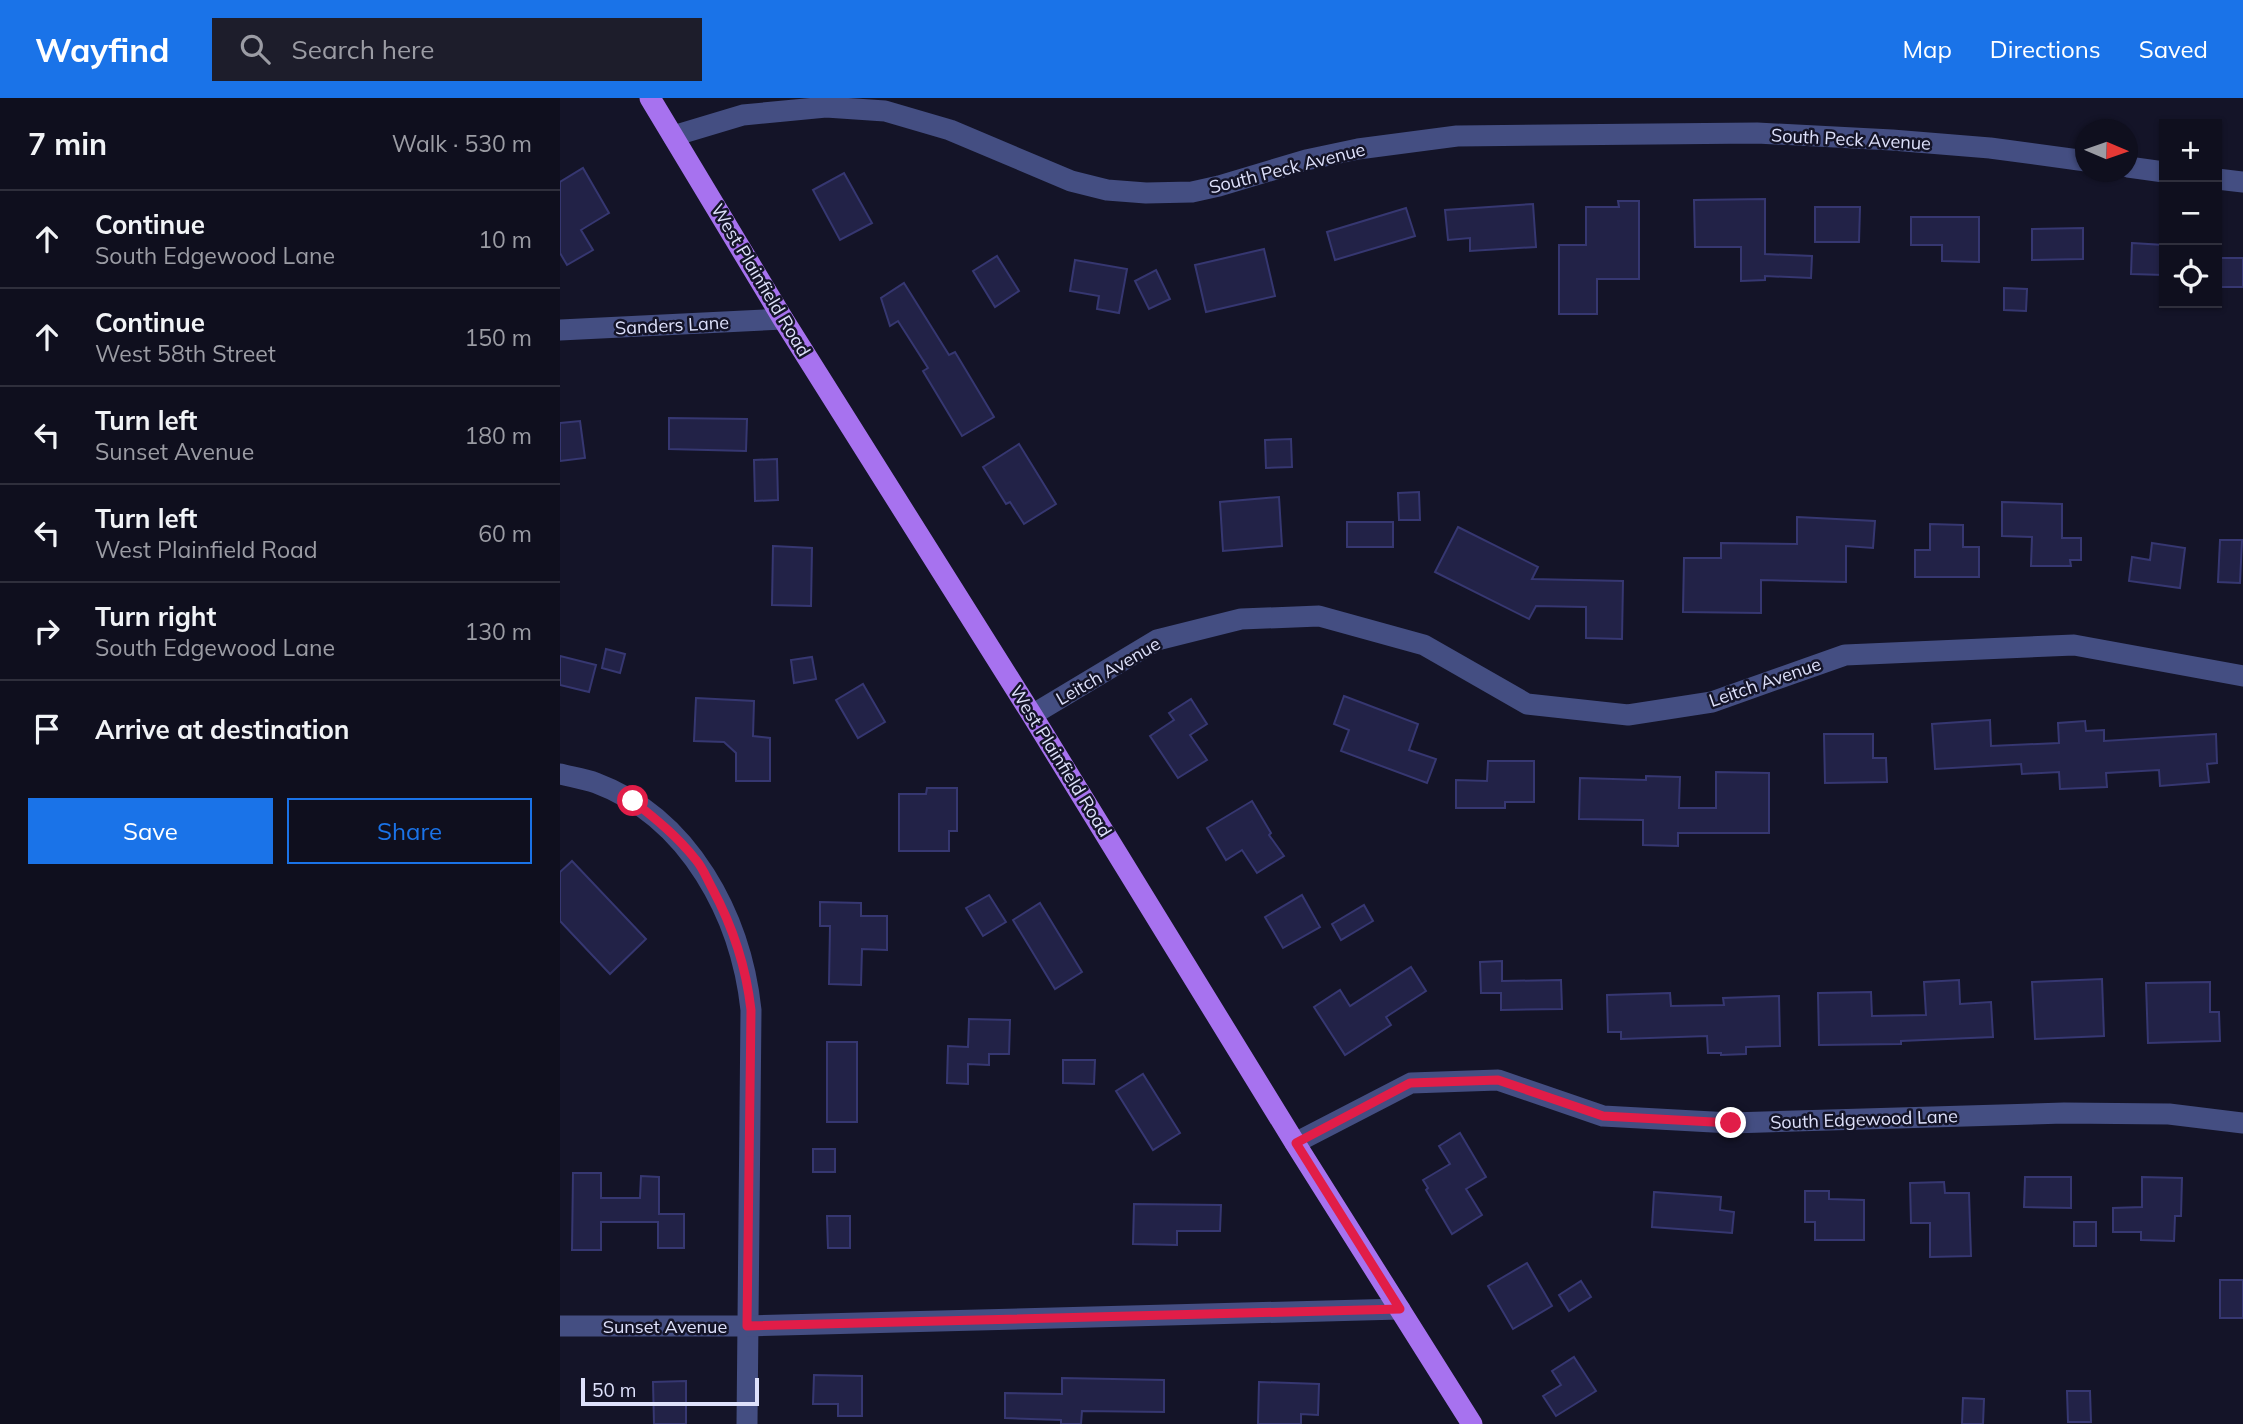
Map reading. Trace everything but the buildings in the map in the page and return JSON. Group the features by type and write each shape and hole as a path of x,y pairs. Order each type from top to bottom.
{"main road":[{"name":"West Plainfield Road","path":"650,98 783,319 1472,1424"}],"street":[{"name":"South Peck Avenue","path":"673,135 743,116 826,107 885,111 950,130 1071,181 1107,190 1146,193 1192,192 1306,160 1358,149 1457,136 1770,134 1990,148 2075,160"},
{"path":"2138,168 2159,171"},
{"path":"2222,180 2243,183"},
{"name":"Sanders Lane","path":"560,330 783,319"},
{"name":"Leitch Avenue","path":"1032,715 1157,640 1241,619 1319,616 1423,645 1527,704 1628,715 1712,702 1845,654 2074,645 2243,677"},
{"path":"560,774 596,783 633,801 666,827 698,861 722,905 737,941 747,977 751,1010 747,1424"},
{"name":"South Edgewood Lane","path":"1296,1143 1410,1083 1498,1080 1603,1116 1731,1123 2064,1113 2156,1114 2243,1123"},
{"name":"Sunset Avenue","path":"560,1326 747,1326 1400,1309"}],"route":[{"path":"633,801 666,827 698,861 722,905 737,941 747,977 751,1010 747,1326 1400,1309 1296,1143 1410,1083 1498,1080 1603,1116 1731,1123"}]}
